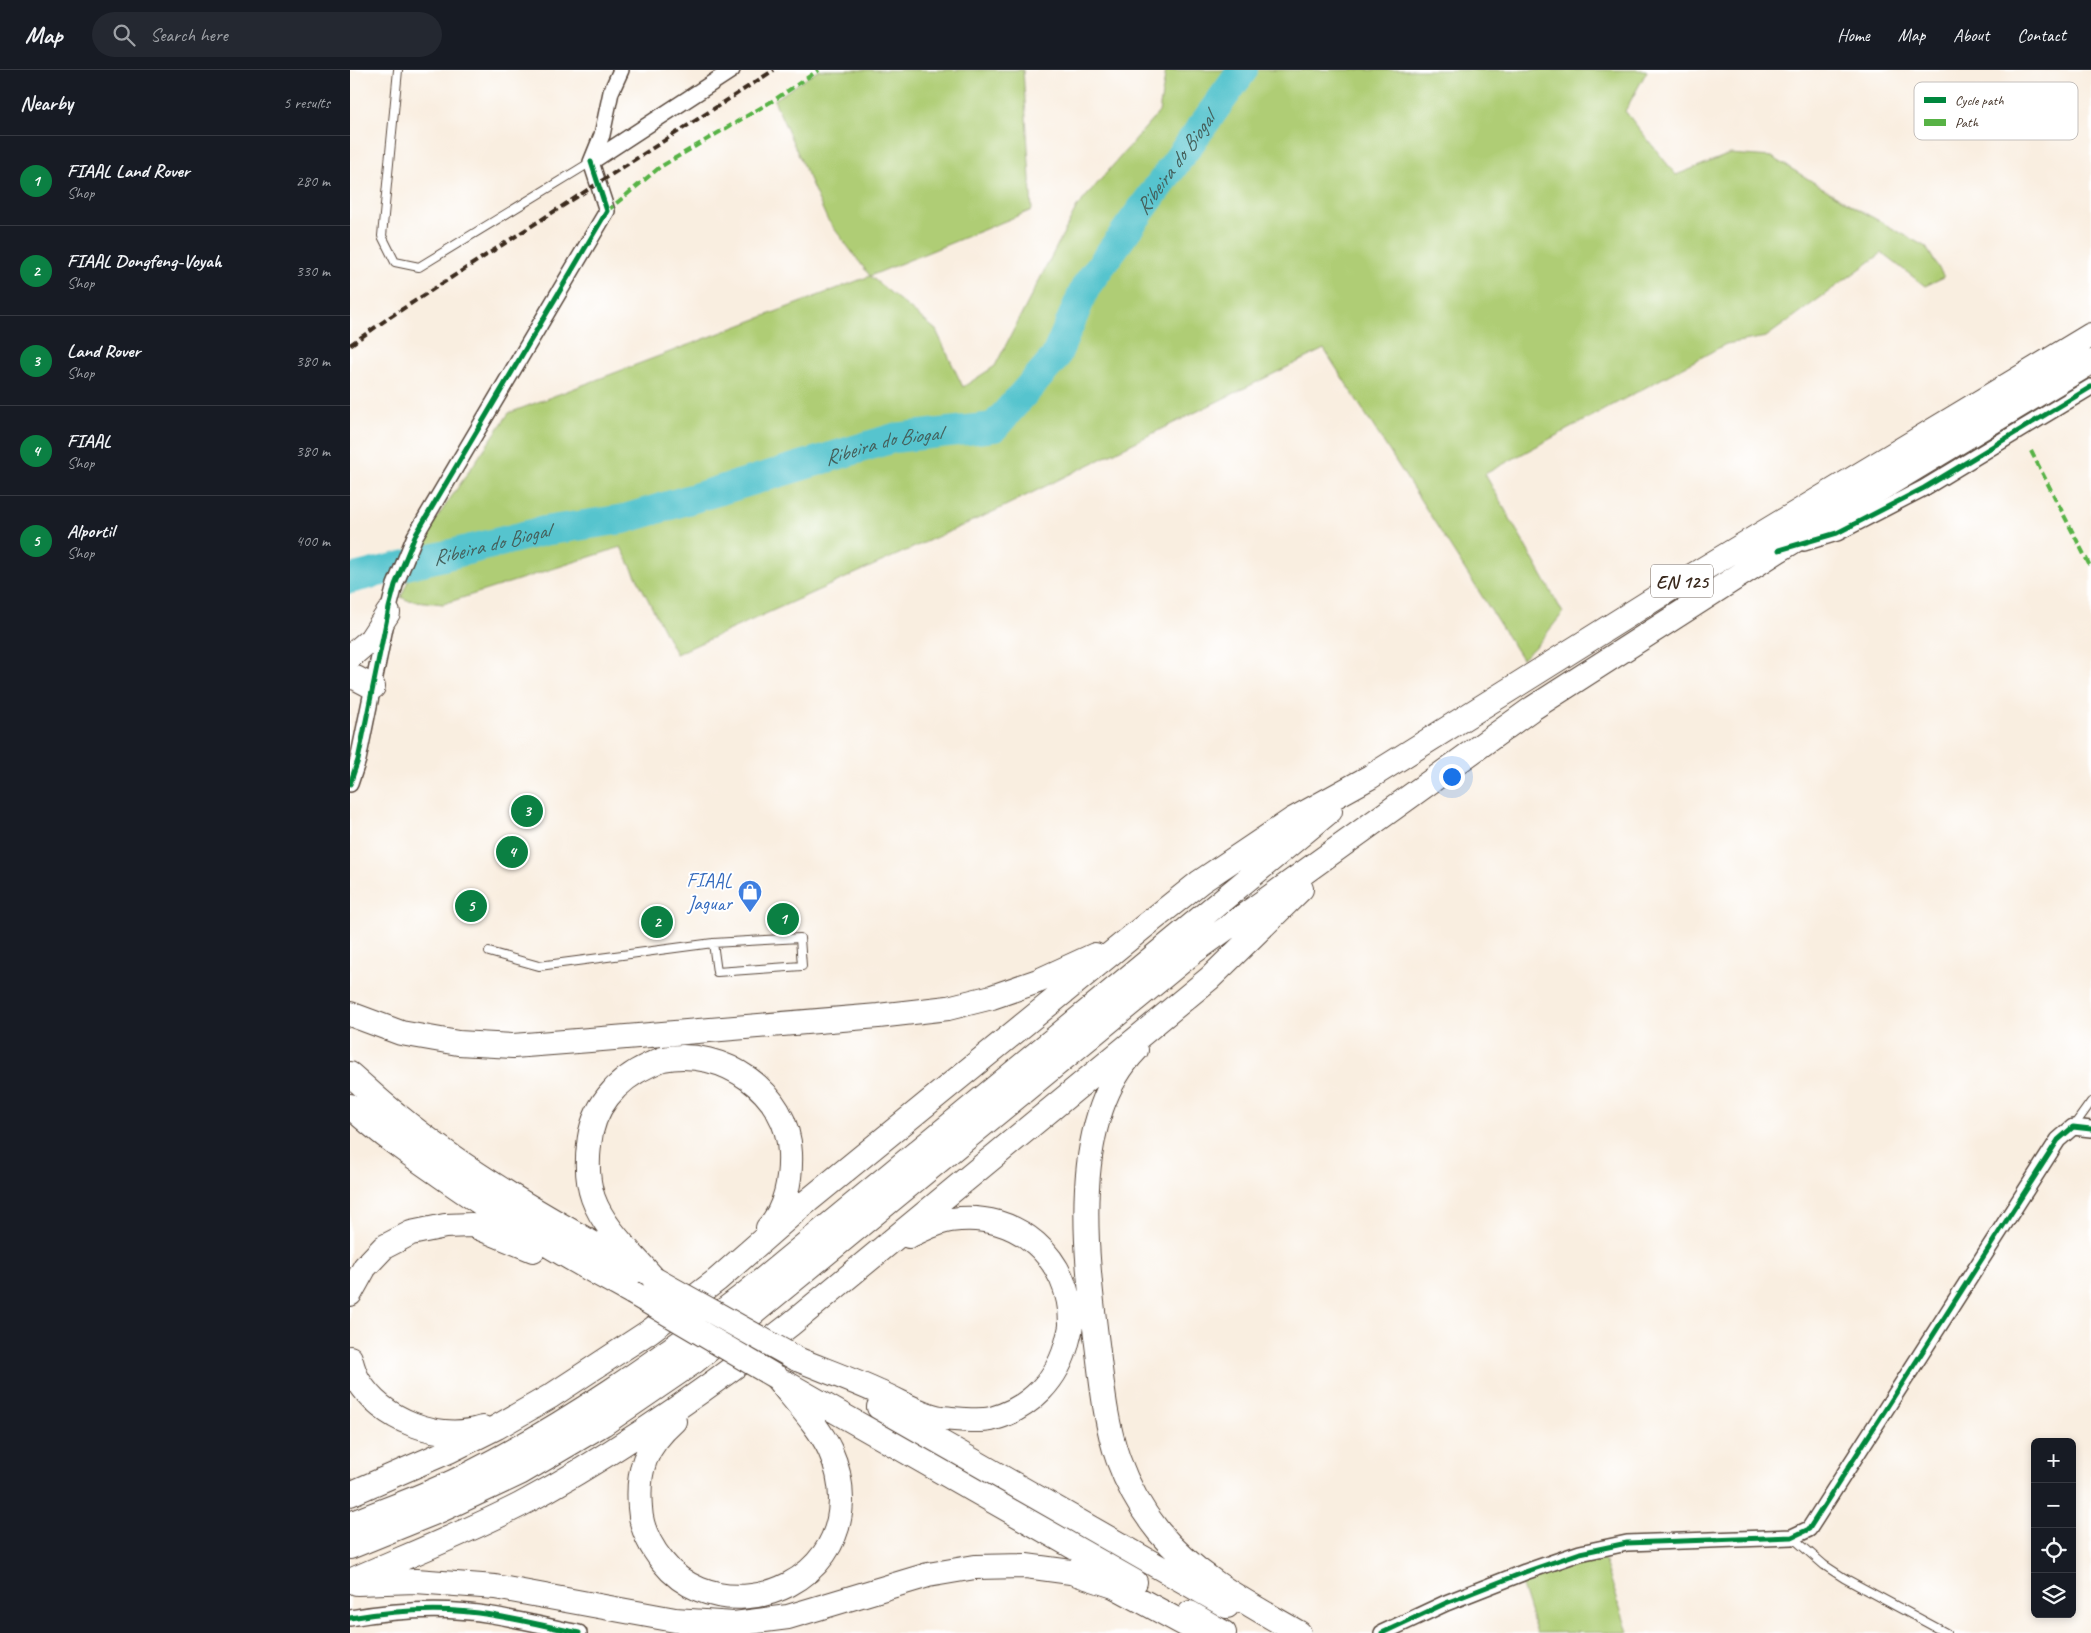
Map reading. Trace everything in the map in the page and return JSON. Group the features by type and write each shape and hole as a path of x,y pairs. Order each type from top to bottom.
{"main road":[{"name":"EN 125","path":"1370,777 1662,594 2091,335"},
{"name":"EN 125","path":"1360,831 1533,708 1779,550 2091,362"},
{"path":"350,657 371,638 388,613"},
{"path":"350,677 373,687"},
{"path":"350,694 373,687"},
{"path":"350,1494 449,1452 522,1413 650,1331 717,1280 806,1203 1146,924 1200,882 1292,820 1370,777"},
{"path":"350,1524 467,1475 523,1446 606,1395 674,1348 744,1295 1370,777"},
{"path":"1299,1633 1228,1592 1191,1563 1159,1532 1135,1496 1118,1460 1107,1418 1086,1237 1086,1184 1094,1136 1107,1093 1128,1058 1360,831"},
{"path":"350,1547 441,1510 520,1473 603,1424 695,1361 1192,953 1360,831"},
{"path":"350,1014 401,1033 458,1043 513,1046 878,1016 948,1008 992,997 1038,981 1110,947 1146,924"},
{"path":"776,1377 829,1448 842,1492 840,1519 834,1537 824,1555 798,1579 778,1590 742,1597 721,1596 703,1592 683,1582 667,1568 654,1551 641,1524 639,1474 646,1455 654,1442 724,1376 865,1263 1210,978"},
{"path":"654,1279 605,1222 592,1197 587,1164 590,1132 598,1108 616,1086 640,1069 663,1059 691,1058 720,1063 746,1076 760,1088 783,1118 790,1145 791,1175 783,1203 771,1224 717,1280"},
{"path":"350,1074 396,1115 465,1165 561,1226 797,1359 1273,1633"},
{"path":"350,1106 410,1154 475,1199 591,1271 1224,1633"},
{"path":"797,1359 939,1418 989,1419 1016,1410 1035,1397 1054,1375 1066,1351 1071,1325 1068,1297 1059,1272 1047,1252 1028,1235 999,1222 974,1218 950,1220 903,1239 865,1263"},
{"path":"350,1294 365,1266 384,1247 410,1232 445,1226 472,1225 591,1271"},
{"path":"350,1358 357,1379 376,1402 401,1420 428,1429 454,1432 481,1429 522,1413"},
{"path":"350,1582 465,1531 528,1500 584,1468 724,1376"},
{"path":"350,1582 416,1581 478,1586 543,1595 675,1620 734,1624 788,1618 928,1575 975,1567 1026,1566 1071,1572 1114,1586 1201,1633"}],"street":[{"path":"350,784 358,760 395,585 415,536 607,211 591,162 602,135 612,92 621,70"},
{"path":"591,162 732,70"},
{"path":"1779,550 1837,533 1915,493 2091,387"},
{"path":"1382,1633 1455,1600 1580,1554 1626,1543 1792,1537 1809,1529 2058,1140 2074,1127 2091,1129"},
{"path":"350,1618 386,1612 437,1610 490,1614 579,1633"}],"lane":[{"path":"398,70 382,236 395,262 418,267 591,162"},
{"path":"489,952 539,966 713,943 800,938 802,966 717,972 713,943"},
{"path":"2074,1127 2091,1102"},
{"path":"1792,1537 1824,1565 1844,1578 1946,1633"}],"green space":[{"path":"819,70 1023,70 1032,210 870,276 827,219 774,100"},
{"path":"1166,70 1645,70 1647,71 1625,111 1676,175 1730,154 1772,157 1856,208 1926,247 1944,277 1925,286 1882,253 1766,337 1726,344 1485,474 1563,613 1538,644 1522,659 1324,349 995,511 676,654 621,547 443,604 407,600 401,597 432,525 509,413 870,276 936,330 963,387 995,366 1077,207 1159,112"},
{"path":"1603,1556 1628,1632 1537,1633 1521,1583"}],"waterway":[{"name":"Ribeira do Biogal","path":"350,579 544,531 624,519 894,438 994,427 1055,358 1086,286 1243,70"}],"railway":[{"path":"350,345 390,317 774,70"}],"marked path":[{"path":"607,211 660,167 774,100 819,70"},
{"path":"2031,451 2091,568"}],"cycle path":[{"path":"350,784 358,760 395,585 415,536 607,211 591,162"},
{"path":"1779,550 1837,533 1924,488 2091,387"},
{"path":"1382,1633 1446,1603 1580,1553 1627,1543 1792,1537 1809,1529 2058,1140 2073,1127 2091,1129"},
{"path":"350,1618 403,1611 457,1611 492,1615 579,1633"}],"place":[{"name":"Land Rover","path":"527,811"},
{"name":"FIAAL","path":"512,852"},
{"name":"Alportil","path":"471,906"},
{"name":"FIAAL Jaguar","path":"750,913"},
{"name":"FIAAL Land Rover","path":"783,919"},
{"name":"FIAAL Dongfeng-Voyah","path":"657,922"}]}
